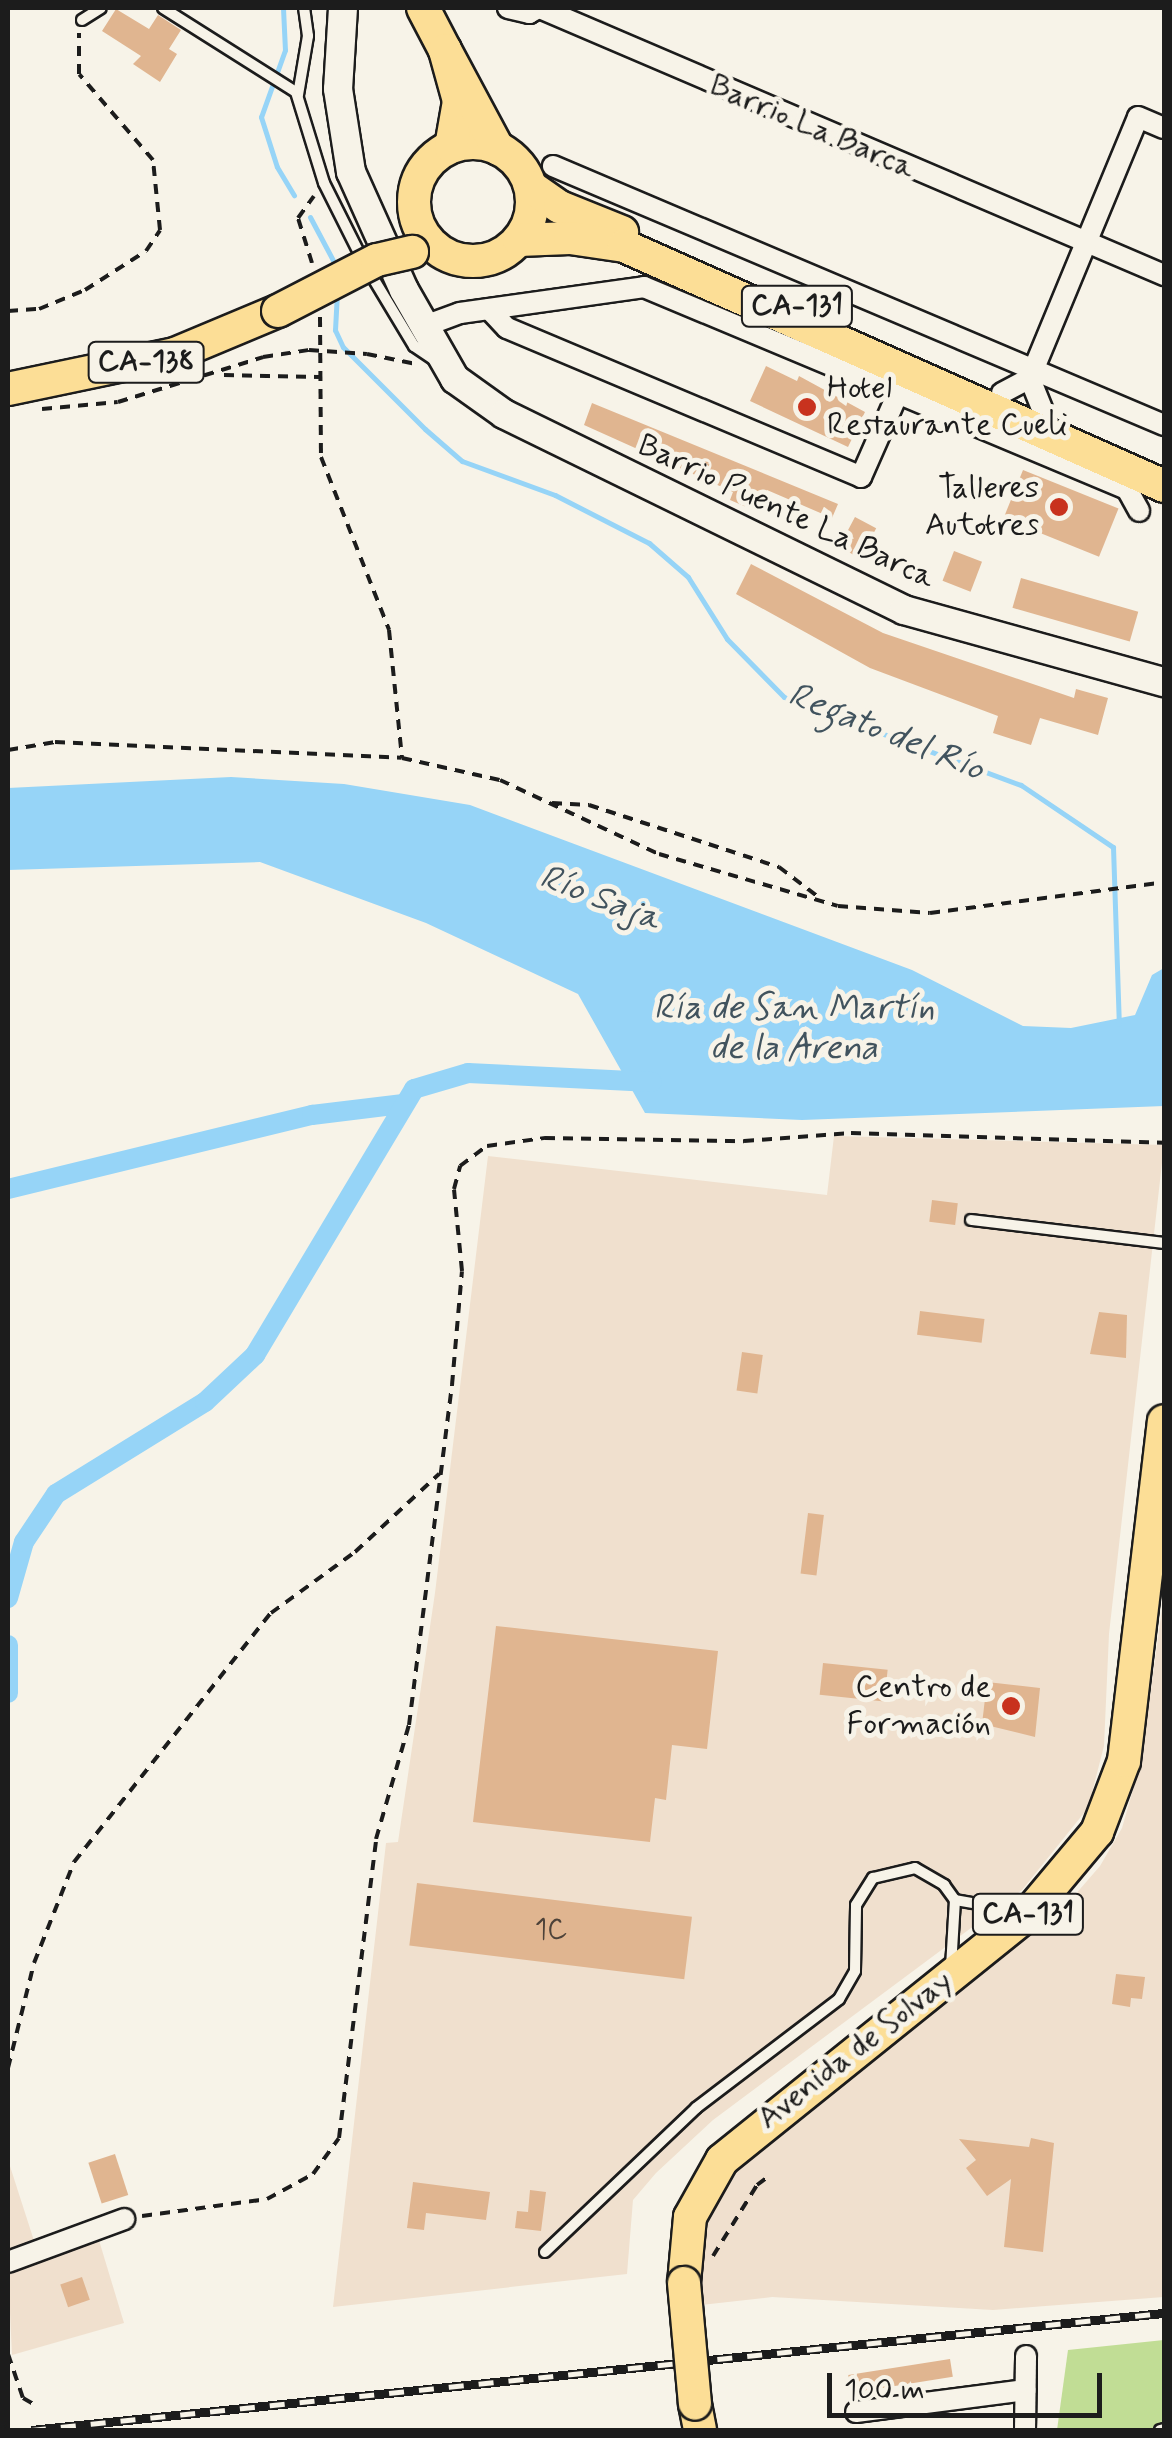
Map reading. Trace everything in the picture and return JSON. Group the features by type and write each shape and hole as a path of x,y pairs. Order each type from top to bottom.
{"main road":[{"path":"426,8 498,149 522,169 542,176 519,240 504,253 468,262 415,235 421,173 451,147 471,142 498,149"},
{"path":"446,50 459,102 451,147"},
{"name":"CA-131","path":"542,176 560,207 1023,389 1164,462"},
{"name":"CA-138","path":"17,399 175,354 278,312 378,260 415,235"},
{"name":"CA-131","path":"519,240 570,238 624,246 902,384 1106,458 1164,486"},
{"path":"902,384 920,370 977,394 1023,389 1022,412 1089,440 1106,458"},
{"name":"Avenida de Solvay","path":"697,2422 684,2283 690,2217 722,2160 1030,1913 1084,1854 1120,1782 1164,1421"}],"street":[{"name":"Barrio Puente La Barca","path":"334,8 340,120 350,172 437,364 504,414 904,610 1164,682"},
{"name":"Barrio Puente La Barca","path":"338,40 343,8"},
{"name":"Barrio La Barca","path":"508,8 539,8 1164,276"},
{"path":"1164,128 1138,117 1023,389 1164,425"},
{"path":"422,327 489,309 644,288 902,384 1128,489 1139,511"},
{"name":"Barrio Puente La Barca","path":"489,309 507,328 861,477 902,384"},
{"path":"8,2262 124,2219"},
{"path":"1025,2430 1026,2356"},
{"path":"856,2412 1026,2390"}],"lane":[{"path":"82,20 101,8"},
{"path":"163,8 266,67 298,95"},
{"path":"304,8 308,36 298,95 327,188 401,328 437,364"},
{"path":"970,1220 1164,1243"},
{"path":"545,2252 696,2108 839,1999 855,1971 856,1905 873,1878 902,1869 926,1871 956,1900 1030,1913"},
{"path":"950,1975 956,1900"}],"path":[{"path":"8,311 40,308 85,290 146,251 160,230 152,160 80,74 76,49 82,20"},
{"path":"315,278 298,218 327,188"},
{"path":"318,301 321,458 389,630 402,758"},
{"path":"17,399 118,402 220,374 263,356 310,350 367,354 409,365 437,364"},
{"path":"220,374 320,377"},
{"path":"8,750 55,742 402,758 500,780 659,854 824,902 930,913 1131,882 1164,882"},
{"path":"550,803 604,810 780,867 824,902"},
{"path":"124,2219 267,2199 313,2174 339,2138 376,1840 409,1725 462,1271 454,1190 460,1166 487,1146 545,1138 744,1141 851,1133 1164,1142"},
{"path":"8,2068 34,1963 83,1849 271,1612 355,1552 440,1474"},
{"path":"684,2283 711,2258 757,2185 769,2176"},
{"path":"8,2354 23,2398 38,2406"}],"shaded area":[{"path":"834,1136 1164,1145 1109,1634 1104,1746 1088,1808 1022,1890 713,2120 656,2173 633,2200 627,2274 333,2307 386,1843 398,1842 435,1593 488,1156 827,1195"},
{"path":"1164,1594 1164,2297 993,2310 772,2297 701,2305 704,2228 714,2197 735,2166 1074,1896 1100,1866 1122,1828 1141,1762"},
{"path":"8,2160 36,2247 8,2254"},
{"path":"98,2237 124,2323 12,2355 8,2269"}],"green space":[{"path":"1164,2340 1164,2430 1057,2430 1068,2350"}],"water":[{"path":"231,777 344,784 470,805 912,970 1023,1026 1071,1028 1135,1015 1152,975 1164,968 1164,1106 802,1120 645,1113 578,994 426,923 260,862 8,870 8,788"}],"building":[{"path":"116,9 149,29 158,15 181,30 169,49 177,54 160,82 133,64 141,56 102,31"},
{"name":"Hotel Restaurante Cueli","path":"766,366 797,381 799,376 865,412 848,447 750,401"},
{"path":"592,403 838,504 832,518 767,490 758,512 730,500 733,492 584,425"},
{"path":"1023,470 1118,509 1099,557 1004,518"},
{"path":"855,517 876,528 860,558 839,547"},
{"path":"954,551 982,562 971,592 943,581"},
{"path":"751,564 883,633 1074,698 1076,689 1108,698 1098,735 1040,718 1031,745 993,733 998,716 870,668 736,594"},
{"path":"1021,578 1138,612 1130,641 1012,608"},
{"path":"932,1200 958,1203 955,1225 929,1222"},
{"path":"920,1311 985,1319 982,1343 917,1335"},
{"path":"1099,1312 1127,1315 1126,1358 1090,1354"},
{"path":"742,1352 763,1355 757,1394 737,1391"},
{"path":"808,1513 824,1515 816,1575 801,1574"},
{"path":"496,1626 718,1651 707,1749 672,1745 666,1800 655,1798 650,1842 473,1822"},
{"path":"823,1663 888,1670 884,1702 820,1695"},
{"name":"Centro de Formación","path":"987,1682 1040,1688 1035,1737 982,1724"},
{"path":"417,1883 692,1917 684,1979 409,1946"},
{"path":"1116,1974 1145,1977 1142,1999 1131,1998 1130,2007 1112,2004"},
{"path":"1031,2138 1054,2143 1043,2252 1004,2247 1011,2179 987,2196 966,2168 976,2160 959,2139 1029,2147"},
{"path":"115,2154 128,2195 102,2204 88,2163"},
{"path":"413,2182 490,2192 486,2220 426,2213 424,2230 407,2228"},
{"path":"530,2190 546,2192 541,2231 515,2228 517,2211 528,2212"},
{"path":"82,2277 90,2300 68,2307 60,2284"},
{"path":"950,2359 953,2377 851,2393 848,2375"}],"waterway":[{"name":"Regato del Río","path":"283,8 285,50 261,117 277,167 294,195"},
{"name":"Regato del Río","path":"310,217 336,266"},
{"name":"Regato del Río","path":"337,292 335,330 343,347 425,429 462,461 555,495 649,543 688,577 727,639 784,697 1021,785 1113,847 1119,1024"},
{"name":"Ría de San Martín de la Arena","path":"8,1598 24,1542 56,1494 205,1402 255,1355 414,1089 468,1073 652,1082"},
{"path":"8,1189 312,1115 403,1104"},
{"path":"8,1645 8,1693"}],"railway":[{"path":"31,2430 1164,2313"}],"place":[{"name":"Hotel Restaurante Cueli","path":"807,407"},
{"name":"Talleres Autotres","path":"1059,507"},
{"name":"Centro de Formación","path":"1011,1706"}],"water label":[{"name":"Río Saja","path":"600,898"}]}
